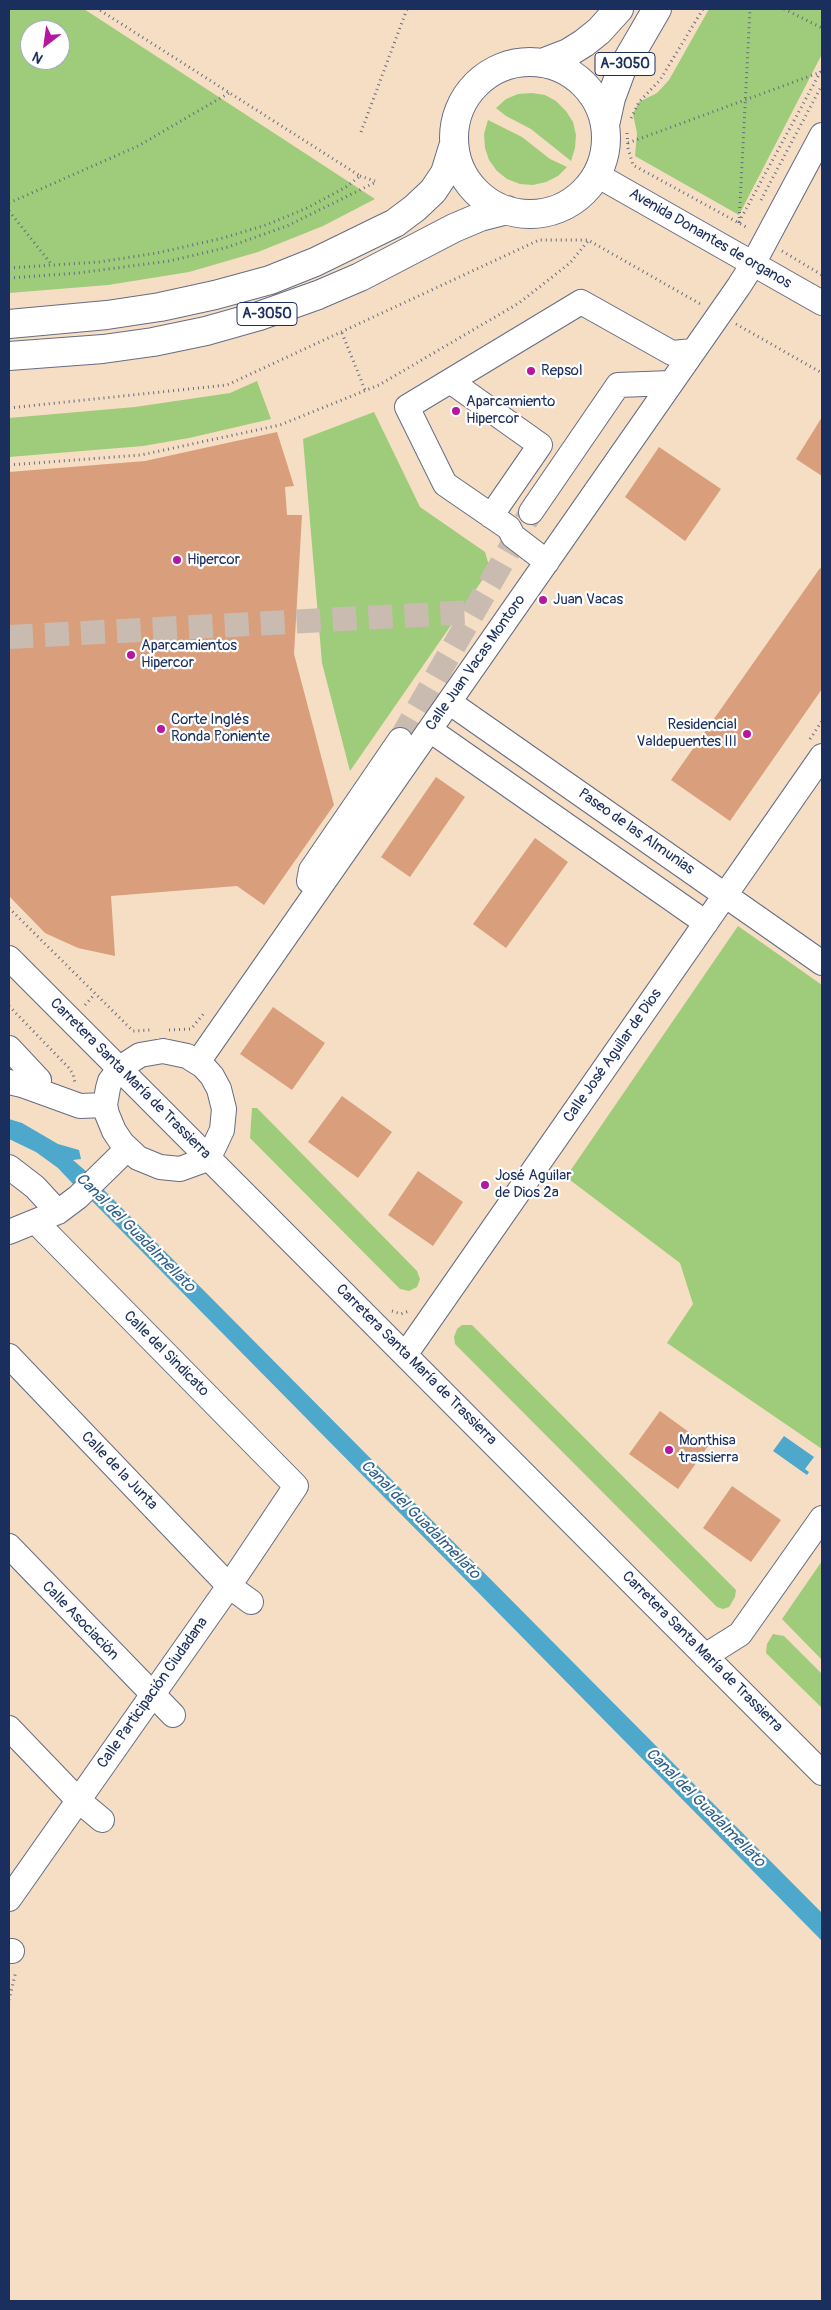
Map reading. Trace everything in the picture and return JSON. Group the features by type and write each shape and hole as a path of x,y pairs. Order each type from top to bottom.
{"highway":[{"name":"A-3050","path":"542,63 568,53 584,44 619,9"},
{"name":"A-3050","path":"454,144 458,161 466,178 476,192 491,203 507,210 533,214 558,209 581,195 597,175 606,151 606,125 619,76 657,9"},
{"name":"A-3050","path":"9,324 107,315 160,307 215,295 270,280 381,230 415,208 433,191 445,173 454,144 456,121 464,100 478,82 497,69 519,63 542,63 564,70 584,84 598,103 606,125"},
{"name":"A-3050","path":"9,356 103,349 153,342 206,331 258,316 318,296 360,277 454,228 480,217 507,210"}],"street":[{"name":"Calle Juan Vacas Montoro","path":"198,1062 753,264 822,135"},
{"name":"Avenida Donantes de organos","path":"597,175 822,303"},
{"path":"547,562 513,536 509,528 444,484 407,407 581,302 672,353 693,350"},
{"path":"450,381 540,445 490,516"},
{"path":"531,512 618,385 671,383"},
{"name":"Paseo de las Almunias","path":"449,702 822,963"},
{"path":"430,730 706,923"},
{"path":"305,906 311,870 400,740"},
{"name":"Calle José Aguilar de Dios","path":"406,1356 822,756"},
{"name":"Carretera Santa María de Trassierra","path":"9,958 822,1774"},
{"path":"9,1048 39,1080 36,1090"},
{"path":"158,1051 181,1054 198,1062 216,1082 224,1109 220,1136 207,1156 188,1168 171,1169 144,1162 127,1149 114,1132 106,1114 105,1105 110,1081 120,1068 140,1055 158,1051"},
{"path":"9,1082 80,1106 105,1105"},
{"path":"9,1232 58,1212 78,1197 127,1149"},
{"path":"9,1167 35,1187 58,1212"},
{"name":"Calle del Sindicato","path":"36,1222 296,1486"},
{"name":"Calle de la Junta","path":"9,1356 229,1586 251,1602"},
{"name":"Calle Participación Ciudadana","path":"9,1899 229,1586 296,1486"},
{"path":"705,1656 740,1634 822,1518"},
{"name":"Calle Asociación","path":"9,1546 173,1715"},
{"path":"9,1728 78,1800 102,1820"}],"path":[{"path":"9,278 78,273 169,261 225,248 286,226 376,182 360,176 98,9"},
{"path":"361,132 407,9"},
{"path":"703,9 660,80 639,102 627,127 628,143 633,165 748,228"},
{"path":"739,223 750,9"},
{"path":"784,9 822,28"},
{"path":"628,143 821,70"},
{"path":"739,223 821,70"},
{"path":"757,207 822,84"},
{"path":"9,203 138,146 229,93"},
{"path":"9,268 99,262 223,238 266,225 307,208 346,187 360,176"},
{"path":"9,210 53,265"},
{"path":"9,408 227,386 539,240 588,240 570,263 519,303 379,384 280,425 218,440 141,455 9,464"},
{"path":"342,333 365,390"},
{"path":"9,908 133,1031 157,1030"},
{"path":"83,1007 95,994"},
{"path":"9,1006 73,1074 75,1083 69,1103"},
{"path":"165,1030 191,1029 209,1007"},
{"path":"9,2000 17,1966 10,1951"}],"green space":[{"path":"9,9 84,9 375,199 323,226 258,252 189,272 108,285 9,293"},
{"path":"709,9 822,9 822,54 739,215 635,156 637,133 633,114 639,102 657,93 669,80"},
{"path":"532,93 545,95 556,101 573,122 576,135 571,161 531,129 506,116 496,108 506,99 518,94"},
{"path":"488,120 522,137 550,159 567,167 558,176 546,182 533,185 520,184 507,179 497,171 489,160 485,148 484,134"},
{"path":"257,381 271,419 189,438 143,446 9,457 9,418 135,407 230,393"},
{"path":"374,412 420,507 485,552 490,569 350,771 322,663 303,439"},
{"path":"738,926 822,985 822,1449 667,1343 693,1304 680,1263 566,1177"},
{"path":"252,1108 257,1108 417,1271 420,1279 417,1287 409,1291 400,1289 250,1138"},
{"path":"462,1325 472,1325 736,1590 735,1597 729,1607 723,1609 717,1607 455,1344 454,1337 457,1329"},
{"path":"822,1561 822,1660 782,1619"},
{"path":"773,1634 784,1636 822,1674 822,1708 766,1653 767,1644"}],"water":[{"path":"9,1119 22,1123 58,1144 79,1150 81,1159 73,1160 88,1173 74,1185 58,1168 36,1152 9,1139"},
{"name":"Canal del Guadalmellato","path":"101,1187 822,1913 822,1941 90,1199"},
{"path":"784,1436 814,1457 805,1469 809,1472 807,1475 773,1451"}],"building":[{"path":"822,417 822,476 796,459"},
{"name":"Corte Inglés Ronda Poniente","path":"277,432 294,486 285,487 287,515 302,515 294,654 334,805 264,905 237,886 111,896 115,956 78,948 45,933 9,896 9,472 145,461"},
{"path":"659,447 721,489 685,541 625,497"},
{"name":"Residencial Valdepuentes III","path":"820,568 822,570 822,689 730,821 671,780"},
{"path":"436,777 465,797 410,877 381,857"},
{"path":"535,838 568,862 506,948 473,924"},
{"path":"273,1007 325,1043 292,1090 240,1054"},
{"path":"342,1096 392,1132 358,1178 308,1142"},
{"path":"418,1171 463,1202 433,1246 388,1215"},
{"name":"Monthisa trassierra","path":"660,1411 708,1446 678,1489 629,1454"},
{"name":"Monthisa trassierra","path":"732,1486 781,1520 751,1562 703,1528"}],"tunnel":[{"path":"400,740 531,512"},
{"path":"9,637 474,612"}],"place":[{"name":"Repsol","path":"531,371"},
{"name":"Aparcamiento Hipercor","path":"456,411"},
{"name":"Hipercor","path":"177,560"},
{"name":"Juan Vacas","path":"543,600"},
{"name":"Aparcamientos Hipercor","path":"131,655"},
{"name":"Corte Inglés Ronda Poniente","path":"161,729"},
{"name":"Residencial Valdepuentes III","path":"747,734"},
{"name":"José Aguilar de Dios 2ª","path":"485,1185"},
{"name":"Monthisa trassierra","path":"669,1450"}]}
